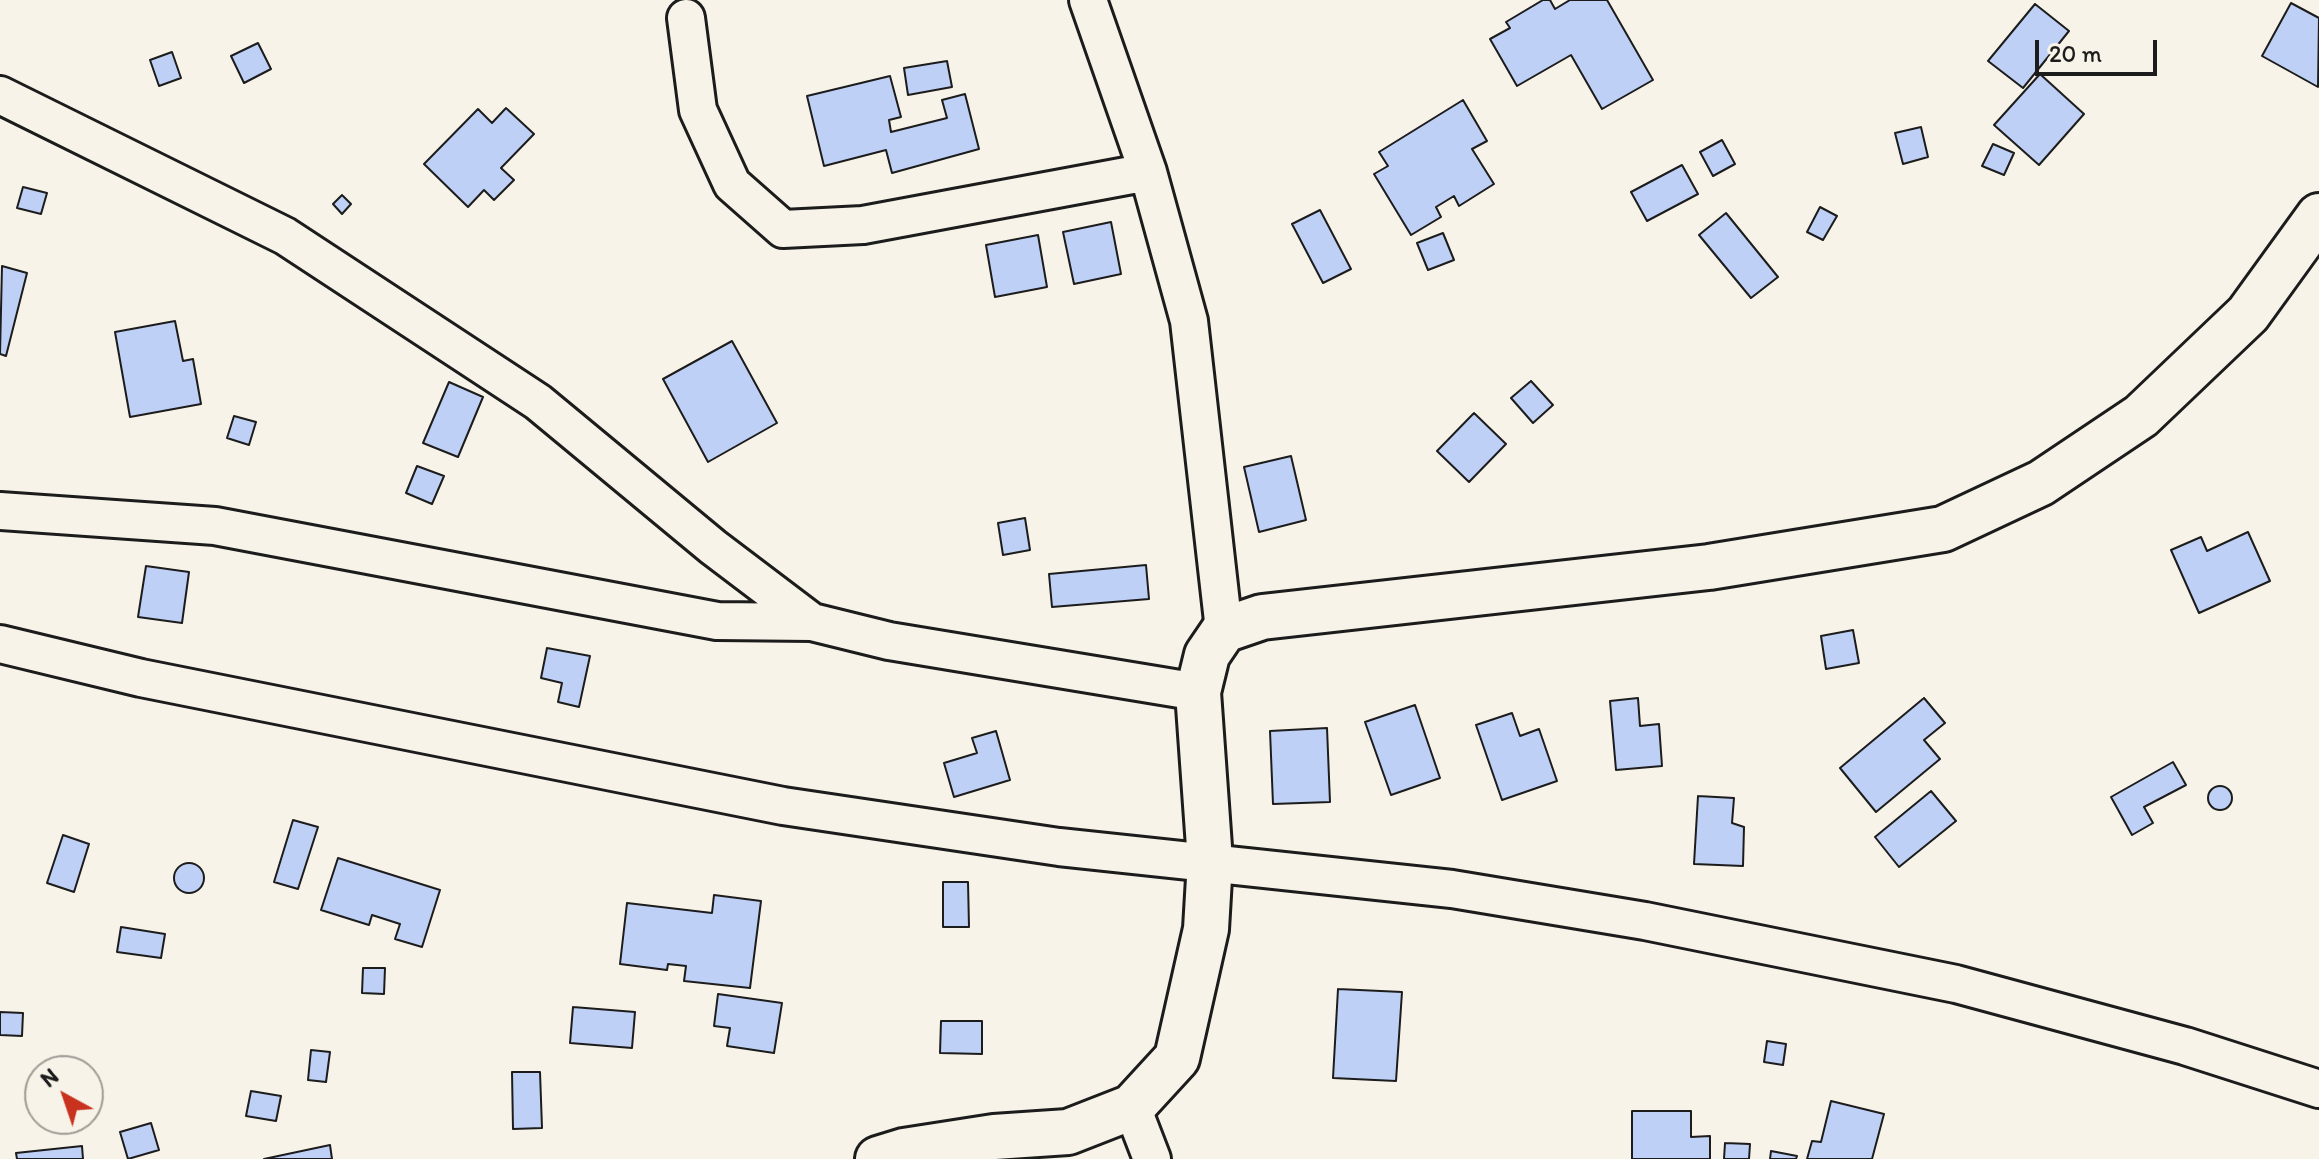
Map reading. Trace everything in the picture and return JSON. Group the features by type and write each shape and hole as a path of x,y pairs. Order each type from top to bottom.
{"street":[{"path":"1088,0 1148,172 1189,321 1224,630"},
{"path":"686,18 698,110 732,184 783,229 863,225 1148,172"},
{"path":"0,95 285,236 538,402 713,547 812,622"},
{"path":"878,1159 904,1151 994,1137 1068,1132 1132,1107 1177,1058 1206,929 1210,861 1198,692 1207,655 1224,630 1262,617 1709,567 1943,529 2041,483 2141,416 2248,314 2319,216"},
{"path":"0,511 215,526 717,621 812,622 889,641 1198,692"},
{"path":"0,644 157,681 783,806 1059,847 1452,889 1645,921 1956,984 2185,1046 2319,1089"},
{"path":"1132,1107 1152,1159"}],"building":[{"path":"1543,0 1550,0 1555,9 1570,0 1607,0 1653,80 1602,109 1571,55 1517,86 1490,39 1510,28 1506,22"},
{"path":"2291,3 2319,18 2318,87 2262,56"},
{"path":"2035,4 2069,31 2023,88 1988,61"},
{"path":"258,43 271,69 244,83 231,56"},
{"path":"172,52 181,78 159,86 150,60"},
{"path":"947,61 952,87 908,95 904,68"},
{"path":"2040,74 2084,114 2039,165 1994,125"},
{"path":"890,76 901,117 889,120 891,132 947,118 942,100 965,94 979,149 892,173 886,150 824,166 807,96"},
{"path":"1463,100 1487,141 1472,149 1494,184 1459,206 1454,196 1436,207 1441,217 1411,235 1374,174 1388,166 1379,152"},
{"path":"506,108 534,134 501,168 514,180 494,200 484,190 468,207 424,164 478,109 492,123"},
{"path":"1921,127 1928,157 1903,164 1895,133"},
{"path":"1722,140 1735,164 1713,176 1700,152"},
{"path":"1993,144 2014,153 2004,175 1982,166"},
{"path":"1682,165 1698,194 1647,221 1631,192"},
{"path":"23,187 47,193 41,214 17,208"},
{"path":"342,195 351,204 342,214 333,204"},
{"path":"1820,207 1837,216 1823,240 1807,232"},
{"path":"1320,210 1351,269 1323,283 1292,224"},
{"path":"1726,213 1778,277 1751,298 1699,235"},
{"path":"1111,222 1121,274 1074,284 1063,232"},
{"path":"1443,233 1454,260 1428,270 1417,243"},
{"path":"1038,235 1047,287 995,297 986,245"},
{"path":"2,266 27,273 6,356 0,354"},
{"path":"175,321 183,361 193,359 201,404 130,417 115,332"},
{"path":"732,341 777,423 708,462 663,379"},
{"path":"1531,381 1553,405 1533,423 1511,398"},
{"path":"449,382 483,397 458,457 423,443"},
{"path":"1474,413 1506,444 1469,482 1437,451"},
{"path":"234,416 256,422 249,445 227,438"},
{"path":"1291,456 1306,520 1259,532 1244,467"},
{"path":"417,466 444,476 432,504 406,493"},
{"path":"1025,518 1030,550 1003,555 998,523"},
{"path":"2248,532 2270,581 2199,613 2171,550 2201,537 2207,551"},
{"path":"1146,565 1149,599 1052,607 1049,574"},
{"path":"146,566 189,572 182,623 138,617"},
{"path":"1853,630 1859,663 1826,669 1821,636"},
{"path":"547,648 590,656 579,707 558,702 562,683 541,678"},
{"path":"1638,698 1640,726 1659,724 1662,766 1616,770 1610,701"},
{"path":"1924,698 1945,723 1924,740 1940,759 1876,812 1840,768"},
{"path":"1415,705 1440,778 1391,795 1365,722"},
{"path":"1512,713 1520,736 1539,729 1557,781 1502,800 1476,725"},
{"path":"1327,728 1330,802 1273,804 1270,731"},
{"path":"996,731 1010,780 954,797 944,763 977,753 972,738"},
{"path":"2173,762 2186,785 2144,807 2153,823 2132,835 2111,797"},
{"path":"2220,786 2229,789 2232,798 2229,807 2220,810 2211,807 2208,798 2211,789"},
{"path":"1931,791 1956,821 1899,867 1875,837"},
{"path":"1698,796 1734,798 1732,823 1744,827 1743,866 1694,864"},
{"path":"293,820 318,827 298,889 274,882"},
{"path":"63,835 89,844 74,892 47,883"},
{"path":"338,858 440,890 422,947 395,939 400,924 372,915 369,925 321,910"},
{"path":"189,863 200,867 204,878 200,889 189,893 178,889 174,878 178,867"},
{"path":"943,882 968,882 969,927 943,927"},
{"path":"714,895 761,901 750,988 684,981 686,966 668,964 667,970 620,964 627,903 712,913"},
{"path":"121,927 165,934 161,958 117,952"},
{"path":"363,968 385,968 384,994 362,993"},
{"path":"1338,989 1402,992 1396,1081 1333,1078"},
{"path":"718,994 782,1003 774,1053 727,1046 730,1028 714,1026"},
{"path":"573,1007 635,1012 632,1048 570,1043"},
{"path":"0,1012 23,1013 22,1036 0,1035"},
{"path":"941,1021 982,1021 982,1054 940,1053"},
{"path":"1767,1041 1786,1044 1783,1065 1764,1062"},
{"path":"311,1050 330,1052 326,1082 308,1080"},
{"path":"512,1072 540,1072 542,1128 513,1129"},
{"path":"251,1091 281,1096 276,1121 246,1116"},
{"path":"1831,1101 1884,1114 1872,1159 1807,1159 1812,1141 1821,1142"},
{"path":"1632,1111 1691,1111 1691,1137 1710,1136 1710,1159 1632,1159"},
{"path":"151,1123 159,1150 128,1159 120,1132"},
{"path":"1725,1143 1750,1144 1749,1159 1724,1159"},
{"path":"330,1145 332,1159 264,1159"},
{"path":"82,1146 83,1159 17,1159 16,1153"},
{"path":"1771,1151 1797,1156 1796,1159 1770,1159"}]}
